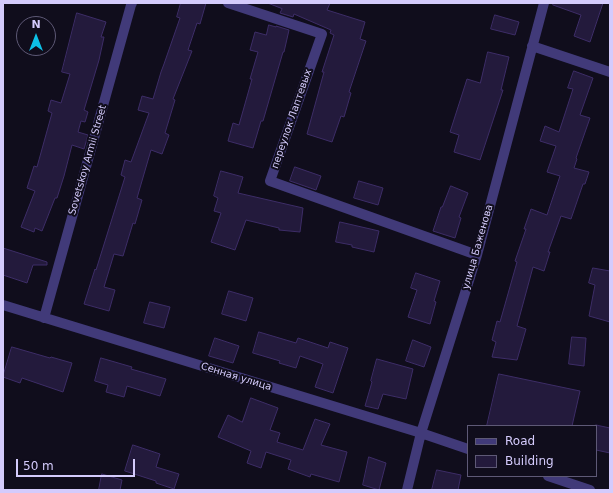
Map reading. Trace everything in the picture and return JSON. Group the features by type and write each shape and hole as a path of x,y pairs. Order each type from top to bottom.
{"street":[{"name":"переулок Лаптевых","path":"228,3 322,34 270,181 477,255"},
{"name":"улица Баженова","path":"407,490 421,433 477,255 544,3"},
{"name":"Sovetskoy Armii Street","path":"44,318 129,4"},
{"path":"532,46 610,72"},
{"name":"Сенная улица","path":"3,305 421,433 467,449"},
{"path":"551,477 590,490"}],"building":[{"path":"181,3 206,3 200,24 197,23 188,50 192,51 173,99 175,100 165,133 169,135 162,154 151,150 137,198 142,200 135,224 133,223 123,256 114,254 104,287 115,290 109,311 84,304 125,177 121,175 125,160 131,162 149,113 138,110 142,96 153,99 180,18 177,17"},
{"path":"268,3 330,3 327,10 365,22 360,39 366,41 349,92 351,93 344,117 341,116 332,142 307,134 324,72 322,72 334,35 330,33 331,30 294,14 293,17 280,13 282,9"},
{"path":"554,3 603,3 590,42 574,36 581,15 553,5"},
{"path":"77,13 106,22 101,37 104,37 99,60 84,110 88,112 85,122 81,121 78,132 88,135 84,149 72,145 57,198 55,198 42,231 35,228 34,232 21,227 35,191 27,188 34,166 37,167 52,113 48,111 51,100 61,103 70,74 62,72"},
{"path":"495,15 519,22 515,35 491,29"},
{"path":"269,25 289,30 284,52 263,121 261,121 253,148 228,141 233,123 239,125 252,79 250,79 258,52 250,50 255,32 266,35"},
{"path":"488,52 509,57 501,90 503,90 480,160 454,152 459,135 450,132 467,79 480,83"},
{"path":"574,71 593,78 580,115 590,118 574,168 589,172 585,184 583,184 571,219 561,216 548,252 550,252 544,271 533,267 517,326 526,329 517,360 492,357 496,342 492,340 497,321 500,322 517,262 515,261 531,209 547,215 560,176 547,172 556,146 540,141 545,126 559,132 573,89 568,88"},
{"path":"295,167 321,176 316,190 290,181"},
{"path":"221,171 243,177 238,193 303,208 300,232 279,230 279,228 246,220 235,250 211,242 221,213 214,211 218,198 214,196"},
{"path":"359,181 383,188 378,205 354,198"},
{"path":"451,186 468,193 459,217 461,218 455,238 433,231 441,207"},
{"path":"340,222 379,231 374,252 336,242"},
{"path":"3,248 47,262 47,265 33,265 27,283 3,275"},
{"path":"593,268 610,271 610,322 589,316 595,285 589,283"},
{"path":"416,273 440,281 434,301 436,302 430,324 408,317 417,290 411,288"},
{"path":"229,291 253,298 246,321 222,314"},
{"path":"150,302 170,307 164,328 144,323"},
{"path":"259,332 296,343 298,338 328,348 330,342 348,348 333,393 315,387 323,364 300,356 296,368 279,363 280,361 253,353"},
{"path":"572,337 586,338 584,366 569,364"},
{"path":"215,338 239,346 233,363 209,356"},
{"path":"413,340 431,347 424,367 406,361"},
{"path":"12,347 72,363 63,392 22,378 20,383 3,377"},
{"path":"101,358 132,367 131,369 166,379 160,396 127,386 124,397 106,392 108,385 95,381"},
{"path":"377,359 413,369 406,399 383,394 378,409 365,406"},
{"path":"499,374 580,391 572,425 487,425"},
{"path":"251,398 278,408 270,430 280,433 277,442 303,450 315,419 330,424 321,445 347,452 339,482 311,474 310,477 288,469 291,460 266,452 261,468 247,463 251,451 218,437 228,415 242,422"},
{"path":"597,425 610,428 610,453 597,450"},
{"path":"133,445 160,454 156,467 179,474 174,489 156,483 156,481 125,471"},
{"path":"369,457 386,463 379,490 363,485"},
{"path":"437,470 461,475 458,490 432,490"},
{"path":"102,474 122,480 120,490 99,490"}]}
